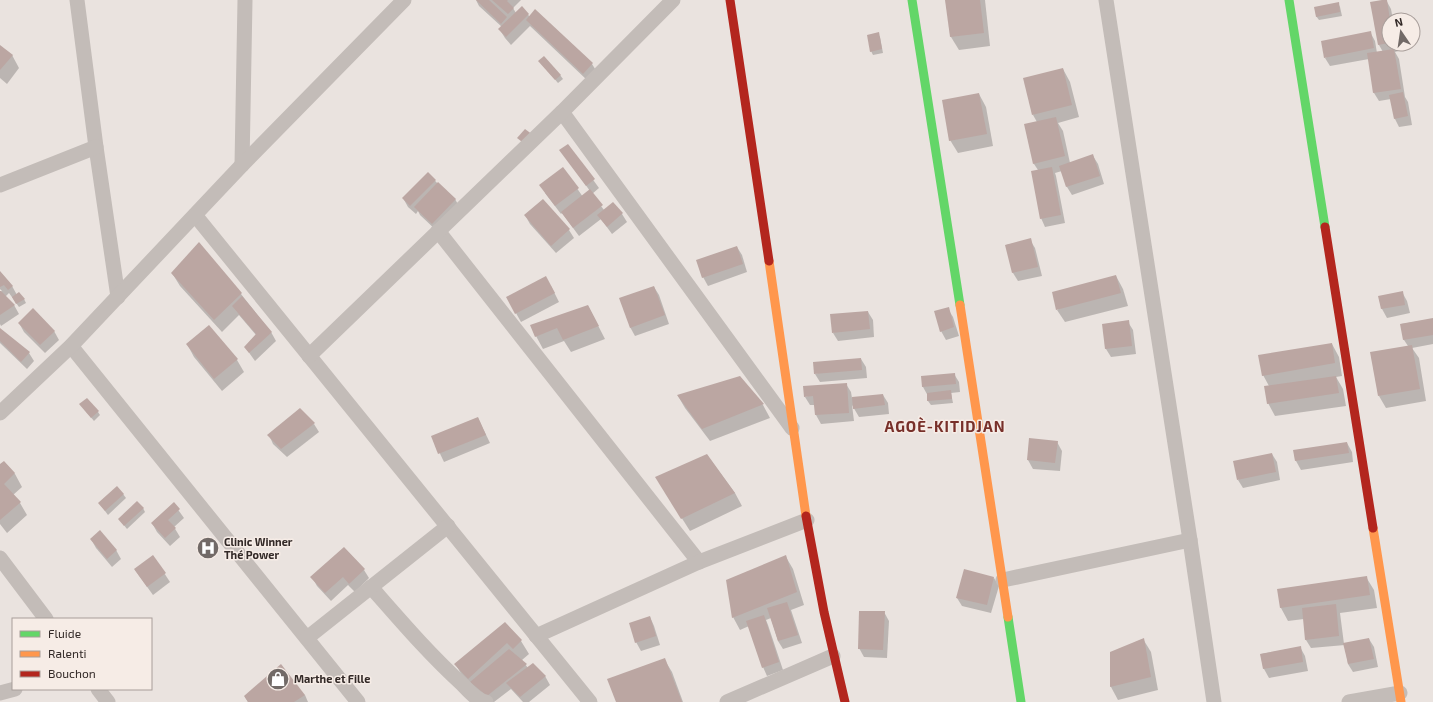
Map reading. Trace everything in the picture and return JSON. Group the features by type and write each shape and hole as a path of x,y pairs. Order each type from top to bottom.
{"street":[{"path":"77,0 96,147 118,297"},
{"path":"242,165 245,0"},
{"path":"309,356 562,112 673,0"},
{"path":"730,0 807,520 818,584 833,656 845,702"},
{"path":"912,0 1021,702"},
{"path":"1289,0 1400,697 1349,702"},
{"path":"1110,1 1214,702"},
{"path":"0,413 71,346 395,3"},
{"path":"562,112 795,432"},
{"path":"0,185 96,147"},
{"path":"195,215 590,702"},
{"path":"438,231 699,562"},
{"path":"71,346 358,702"},
{"path":"536,636 699,562 807,520"},
{"path":"307,638 448,526"},
{"path":"1003,580 1190,540"},
{"path":"0,558 45,618"},
{"path":"371,587 412,634 449,672 480,701 486,702"},
{"path":"727,702 833,656"},
{"path":"0,693 12,690"},
{"path":"99,690 108,702"}],"building":[{"path":"476,0 489,0 507,17 501,24"},
{"path":"492,0 508,0 507,1 514,8 508,14"},
{"path":"945,0 980,0 984,33 950,37"},
{"path":"1387,0 1389,12 1381,12 1381,44 1378,45 1370,2"},
{"path":"1339,2 1340,12 1316,17 1314,7"},
{"path":"522,6 529,14 506,37 498,29"},
{"path":"535,9 593,63 583,74 526,20"},
{"path":"1371,31 1374,48 1324,58 1321,41"},
{"path":"879,32 882,49 870,52 867,35"},
{"path":"0,45 13,55 0,70"},
{"path":"1381,51 1395,52 1401,89 1373,93 1367,53"},
{"path":"544,56 561,75 555,80 538,61"},
{"path":"1063,68 1072,105 1032,115 1023,78"},
{"path":"1403,92 1408,116 1394,119 1389,95"},
{"path":"979,93 987,134 949,141 942,100"},
{"path":"1056,117 1065,156 1033,164 1024,124"},
{"path":"525,129 533,135 526,145 517,138"},
{"path":"568,144 595,179 586,186 559,150"},
{"path":"1093,154 1100,176 1066,187 1059,166"},
{"path":"563,167 579,188 555,206 539,185"},
{"path":"1052,167 1061,215 1040,219 1031,171"},
{"path":"428,172 436,180 410,206 402,198"},
{"path":"438,182 456,199 432,224 414,207"},
{"path":"590,189 603,205 573,228 561,212"},
{"path":"543,199 570,229 551,246 524,215"},
{"path":"613,202 623,213 607,227 597,215"},
{"path":"1031,238 1038,267 1012,273 1005,245"},
{"path":"199,242 242,293 214,320 171,273"},
{"path":"737,246 743,264 702,278 696,260"},
{"path":"0,271 13,286 8,290 4,285 0,287"},
{"path":"1116,275 1121,293 1056,310 1052,292"},
{"path":"546,276 555,293 515,314 506,297"},
{"path":"654,286 665,315 630,328 619,298"},
{"path":"0,291 15,305 0,315"},
{"path":"1403,291 1405,305 1381,309 1378,296"},
{"path":"19,292 25,299 16,304 12,297"},
{"path":"242,296 272,332 249,353 244,347 256,334 232,306"},
{"path":"588,305 599,326 563,340 557,328 535,337 530,325"},
{"path":"949,307 954,327 940,332 934,311"},
{"path":"33,308 55,331 40,345 18,323"},
{"path":"868,311 870,329 832,333 830,314"},
{"path":"1433,318 1433,335 1403,340 1400,324"},
{"path":"1129,320 1132,346 1105,349 1102,324"},
{"path":"209,325 238,359 214,379 186,344"},
{"path":"0,328 30,352 21,362 0,341"},
{"path":"1332,343 1335,363 1262,376 1258,355"},
{"path":"1412,345 1420,389 1378,396 1370,352"},
{"path":"861,358 862,370 814,374 813,362"},
{"path":"955,373 956,384 922,387 921,376"},
{"path":"740,376 764,404 702,429 677,395"},
{"path":"1336,376 1339,393 1267,404 1264,386"},
{"path":"847,383 849,413 815,415 813,396 804,397 803,386"},
{"path":"951,390 952,399 927,401 927,393"},
{"path":"883,394 885,405 853,409 852,397"},
{"path":"87,398 99,411 91,418 79,404"},
{"path":"300,408 315,423 281,449 267,435"},
{"path":"478,417 486,435 438,454 431,436"},
{"path":"1029,438 1058,441 1055,463 1027,460"},
{"path":"1347,442 1349,453 1295,461 1293,450"},
{"path":"1272,453 1276,472 1237,480 1233,461"},
{"path":"707,454 735,493 681,519 655,477"},
{"path":"4,461 15,473 4,484 21,502 0,520 0,464"},
{"path":"117,486 124,494 105,511 98,503"},
{"path":"137,501 144,508 124,526 118,519"},
{"path":"174,502 180,509 168,520 176,528 165,538 151,523"},
{"path":"100,530 117,550 107,559 90,539"},
{"path":"344,547 365,569 349,584 343,577 325,593 310,577"},
{"path":"153,555 166,573 147,587 134,569"},
{"path":"786,555 797,592 732,618 726,580"},
{"path":"964,569 994,577 987,605 956,598"},
{"path":"1367,576 1370,595 1280,608 1277,589"},
{"path":"787,602 798,635 778,641 767,608"},
{"path":"1336,604 1339,636 1305,640 1302,608"},
{"path":"859,611 885,611 883,650 858,649"},
{"path":"764,615 779,662 762,668 746,621"},
{"path":"650,616 656,636 635,643 629,623"},
{"path":"505,622 522,640 513,649 507,643 468,679 454,664"},
{"path":"1144,638 1151,677 1110,687 1110,652"},
{"path":"1369,638 1374,659 1348,664 1343,643"},
{"path":"1301,646 1303,662 1263,669 1260,654"},
{"path":"509,649 527,664 487,696 470,682"},
{"path":"665,658 682,702 616,702 607,679"},
{"path":"533,663 546,676 520,697 506,683"},
{"name":"Marthe et Fille","path":"281,664 305,695 294,702 248,702 244,696"}],"traffic: fast":[{"path":"912,0 960,305"},
{"path":"1289,0 1325,227"},
{"path":"1008,617 1021,702"}],"traffic: slow":[{"path":"769,261 806,516"},
{"path":"960,305 1008,617"},
{"path":"1373,528 1401,702"}],"traffic: jam":[{"path":"730,0 769,261"},
{"path":"1325,227 1373,528"},
{"path":"806,516 824,612 845,702"}],"place":[{"name":"Clinic Winner Thé Power","path":"208,548"},
{"name":"Marthe et Fille","path":"278,679"}],"district":[{"name":"AGOÈ-KITIDJAN","path":"945,427"}]}
